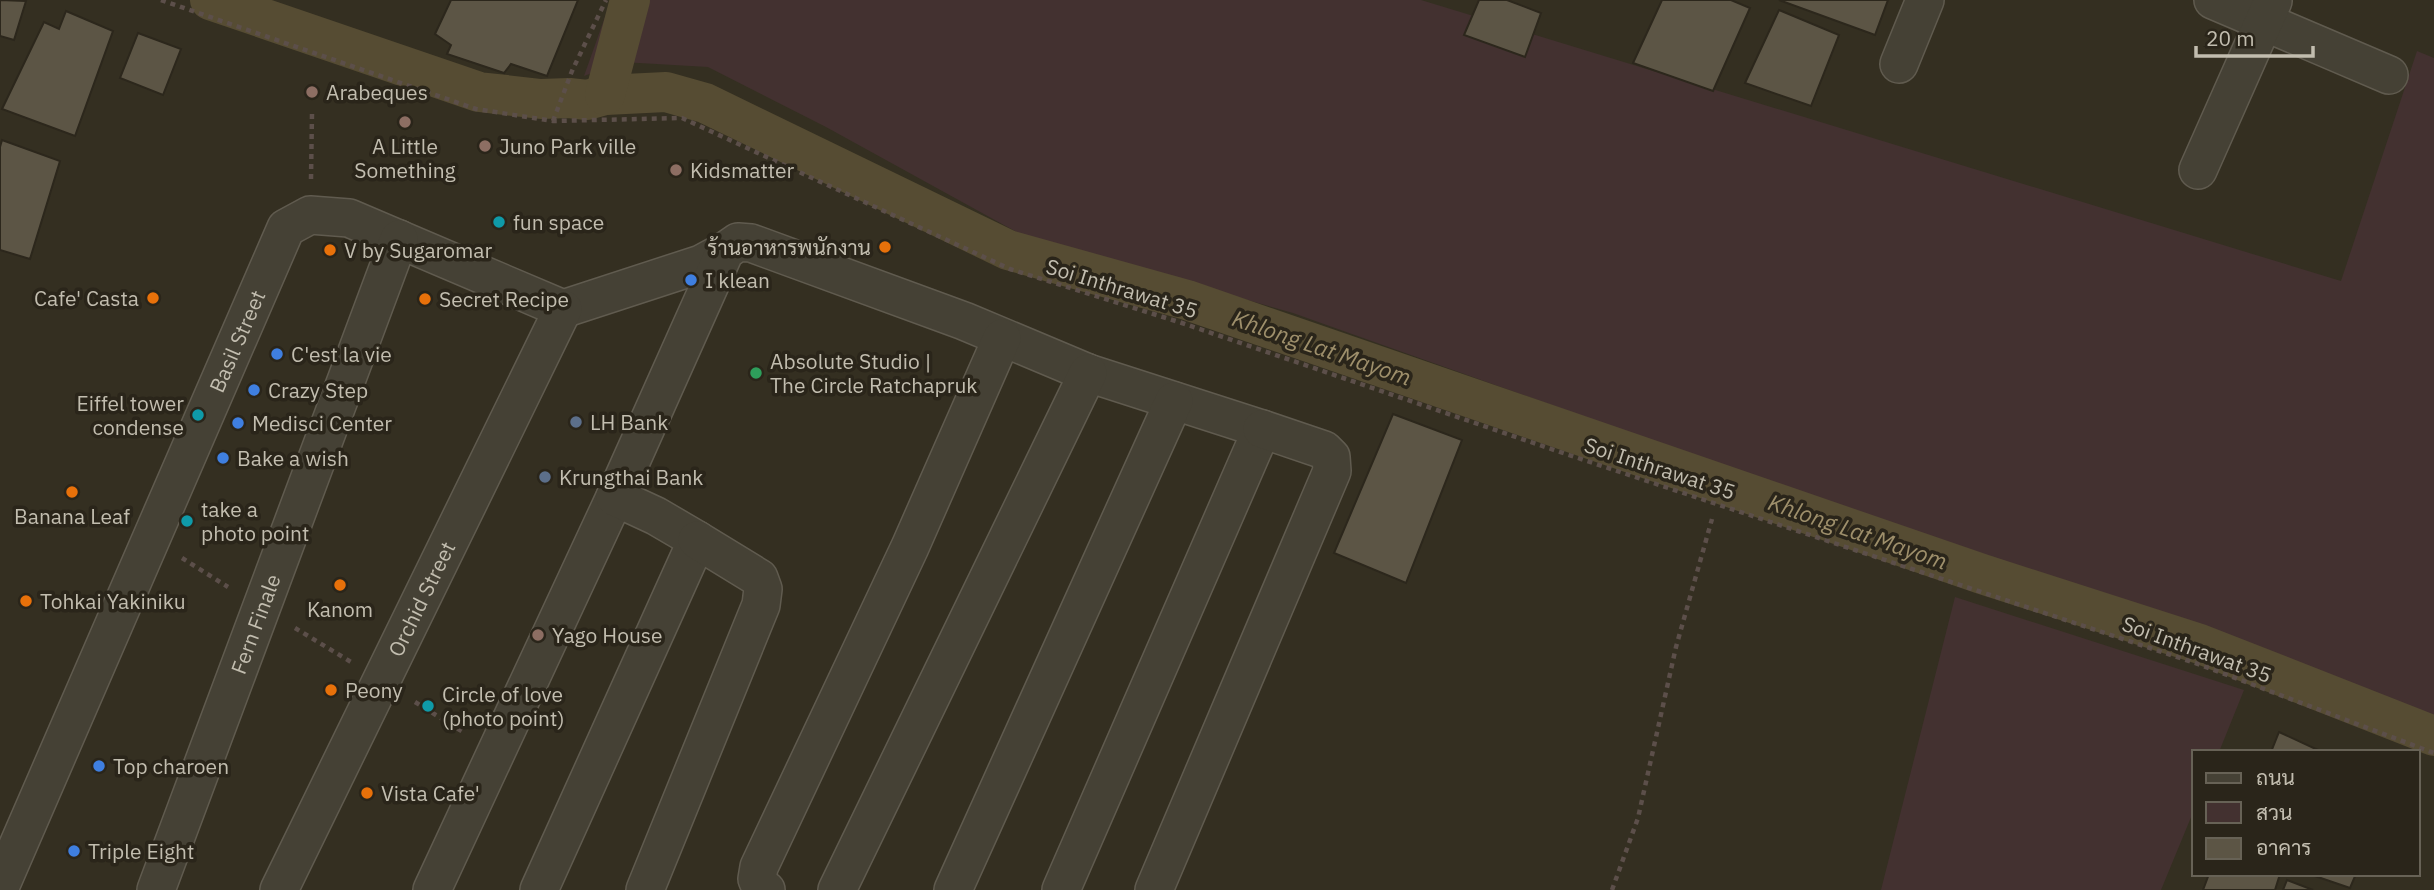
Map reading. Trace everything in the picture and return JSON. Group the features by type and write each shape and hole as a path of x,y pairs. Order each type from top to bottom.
{"street":[{"path":"1899,64 1925,0"},
{"path":"2213,0 2269,11 2389,75"},
{"path":"2198,170 2269,11"},
{"path":"310,215 349,218 563,309 701,264 738,242 751,243 964,321 1088,373 1324,450 1331,457 1332,471 1154,890"},
{"name":"Basil Street","path":"0,887 286,228 310,215"},
{"name":"Fern Finale","path":"156,890 399,239"},
{"path":"432,890 615,497 725,251"},
{"name":"Orchid Street","path":"279,890 563,309"},
{"path":"766,890 761,888 757,879 760,867 910,547 1002,338"},
{"path":"837,890 1088,373"},
{"path":"953,890 1174,401"},
{"path":"1061,890 1262,429"},
{"path":"615,497 656,516 759,578 763,589 761,604 645,890"},
{"path":"539,890 697,540"}],"path":[{"name":"Soi Inthrawat 35","path":"161,0 476,110 553,121 682,118 1010,269 1182,323 2197,664 2434,753"},
{"path":"553,121 572,71 606,0"},
{"path":"310,215 312,113"},
{"path":"1612,890 1638,818 1676,647 1712,519"},
{"path":"152,540 472,738"}],"green space":[{"path":"611,0 1421,0 2341,281 2417,51 2434,58 2434,727 2196,627 1959,554 1700,458 1293,313 1024,236 826,127 708,67 622,62 584,76"},
{"path":"1955,597 2244,690 2220,750 2192,750 2192,815 2161,890 1881,890"}],"building":[{"path":"0,0 26,1 14,40 0,36"},
{"path":"451,0 578,0 547,76 511,64 504,73 447,54 451,45 435,34"},
{"path":"1479,0 1507,0 1541,13 1525,57 1464,35"},
{"path":"1662,0 1731,0 1750,8 1713,91 1633,63"},
{"path":"1779,0 1888,0 1875,35"},
{"path":"1779,10 1839,35 1811,106 1745,83"},
{"path":"66,11 113,31 75,136 2,109 44,22 59,29"},
{"path":"138,33 181,49 163,95 120,78"},
{"path":"2,140 60,161 30,259 0,250"},
{"path":"1393,414 1462,440 1406,583 1334,553"},
{"path":"2279,732 2318,750 2272,750"},
{"path":"2208,876 2279,876 2275,890 2203,890"},
{"path":"2315,876 2355,876 2350,888"},
{"path":"2287,880 2313,890 2283,890"}],"waterway":[{"name":"Khlong Lat Mayom","path":"210,0 479,92 541,99 587,100 605,95 666,92 705,103 1008,250 1187,300 1982,574 2200,644 2434,736"},
{"path":"605,95 630,0"}],"place":[{"name":"Arabeques","path":"312,92"},
{"name":"A Little Something","path":"405,122"},
{"name":"Juno Park ville","path":"485,146"},
{"name":"Kidsmatter","path":"676,170"},
{"name":"fun space","path":"499,222"},
{"name":"ร้านอาหารพนักงาน","path":"885,247"},
{"name":"V by Sugaromar","path":"330,250"},
{"name":"I klean","path":"691,280"},
{"name":"Cafe' Casta","path":"153,298"},
{"name":"Secret Recipe","path":"425,299"},
{"name":"C'est la vie","path":"277,354"},
{"name":"Absolute Studio | The Circle Ratchapruk","path":"756,373"},
{"name":"Crazy Step","path":"254,390"},
{"name":"Eiffel tower condense","path":"198,415"},
{"name":"LH Bank","path":"576,422"},
{"name":"Medisci Center","path":"238,423"},
{"name":"Bake a wish","path":"223,458"},
{"name":"Krungthai Bank","path":"545,477"},
{"name":"Banana Leaf","path":"72,492"},
{"name":"take a photo point","path":"187,521"},
{"name":"Kanom","path":"340,585"},
{"name":"Tohkai Yakiniku","path":"26,601"},
{"name":"Yago House","path":"538,635"},
{"name":"Peony","path":"331,690"},
{"name":"Circle of love (photo point)","path":"428,706"},
{"name":"Top charoen","path":"99,766"},
{"name":"Vista Cafe'","path":"367,793"},
{"name":"Triple Eight","path":"74,851"}]}
